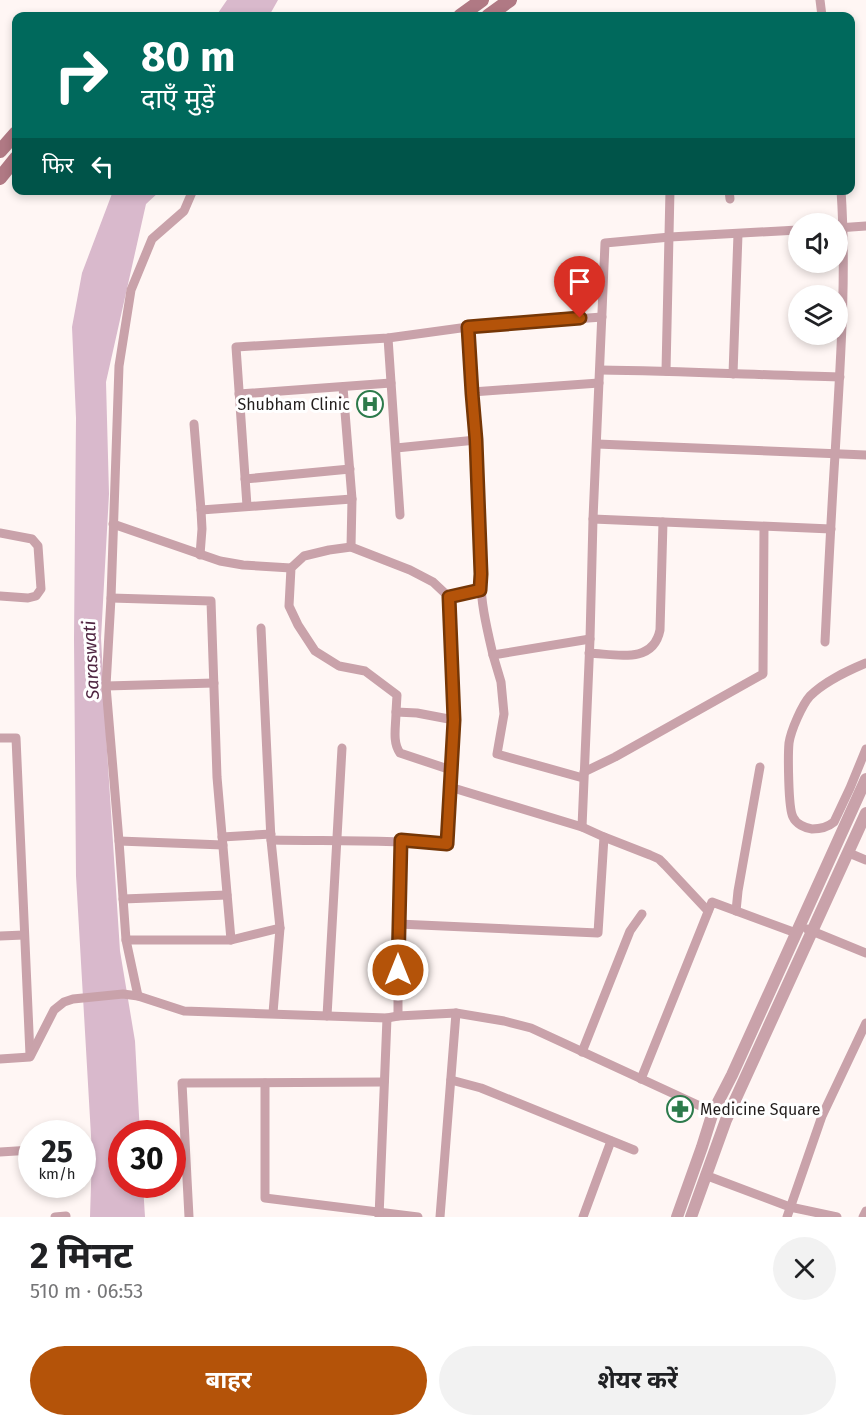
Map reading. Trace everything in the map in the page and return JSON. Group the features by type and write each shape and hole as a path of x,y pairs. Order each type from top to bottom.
{"main road":[{"path":"466,12 482,0"},
{"path":"494,12 510,0"},
{"path":"0,151 12,138"},
{"path":"0,178 12,163"}],"street":[{"path":"138,996 126,940 106,686 119,366 131,290 152,238 184,211 191,195"},
{"path":"666,371 670,195"},
{"path":"840,213 841,195"},
{"path":"848,227 866,226"},
{"path":"582,826 605,243 788,231"},
{"path":"733,374 738,234"},
{"path":"825,642 840,377 840,273"},
{"path":"247,506 236,347 388,338 468,327 602,317"},
{"path":"468,327 476,440 480,590 488,635 501,682 504,714 497,754 584,775 763,674 764,527"},
{"path":"388,338 400,515"},
{"path":"600,370 840,377"},
{"path":"239,394 391,383"},
{"path":"472,393 599,383"},
{"path":"343,387 352,499 351,547"},
{"path":"194,424 202,529 200,555"},
{"path":"396,448 476,440"},
{"path":"597,444 866,455"},
{"path":"245,479 350,469"},
{"path":"201,510 352,499"},
{"path":"593,519 831,530"},
{"path":"589,653 643,653 659,638 663,522"},
{"path":"113,524 220,561 291,568"},
{"path":"0,533 32,539 36,542 41,589 36,596 28,598 0,596"},
{"path":"119,841 222,841 271,837 336,841 401,840 447,844 454,720 449,597 433,582 365,552 351,547 329,550 304,556 291,568 289,606 298,625 315,651 339,666 365,671 397,694 396,748 400,753 451,770"},
{"path":"449,597 480,590"},
{"path":"111,598 211,601 217,777 231,940"},
{"path":"261,628 271,837 280,928 273,1013"},
{"path":"493,655 590,639"},
{"path":"866,663 830,681 809,697 797,720 789,742 792,817 799,824 811,829 829,826 866,779"},
{"path":"106,686 214,683"},
{"path":"396,712 417,713 454,720"},
{"path":"0,738 16,738 30,1057"},
{"path":"327,1016 342,748"},
{"path":"677,1217 713,1112 798,930 855,791 866,749"},
{"path":"736,911 760,767"},
{"path":"450,788 582,826 659,859 708,911"},
{"path":"691,1217 726,1120 866,813"},
{"path":"398,924 598,933 604,837"},
{"path":"398,1016 401,840"},
{"path":"849,853 866,860"},
{"path":"123,899 227,896"},
{"path":"641,1079 712,902 798,930 812,931 866,953"},
{"path":"582,1052 630,931 642,914"},
{"path":"126,940 231,940 280,928"},
{"path":"0,936 24,935"},
{"path":"30,1057 54,1010 64,1002 73,999 123,994 138,996 184,1011 387,1018 456,1013 531,1028 713,1112"},
{"path":"440,1217 456,1013"},
{"path":"379,1215 387,1018"},
{"path":"789,1212 822,1116 865,1027"},
{"path":"0,1059 30,1057"},
{"path":"451,1080 481,1088 634,1150"},
{"path":"189,1217 182,1083 384,1082"},
{"path":"265,1083 265,1198 379,1215 418,1217"},
{"path":"583,1217 611,1141"},
{"path":"0,1152 18,1151"},
{"path":"705,1175 789,1212 837,1217"},
{"path":"863,1217 866,1211"},
{"path":"55,1217 66,1216"}],"water":[{"path":"227,0 278,0 271,12 219,12"},
{"name":"Saraswati","path":"111,195 156,195 146,204 106,382 109,494 101,638 120,951 135,1041 139,1120 108,1120 108,1198 144,1198 145,1217 90,1217 91,1198 96,1198 96,1120 90,1120 76,876 74,639 76,418 72,327 82,273"}],"place":[{"name":"Shubham Clinic","path":"370,404"},
{"name":"Medicine Square","path":"680,1109"}],"route":[{"path":"398,970 401,840 447,844 454,720 449,597 480,590 476,440 468,327 580,318"}]}
